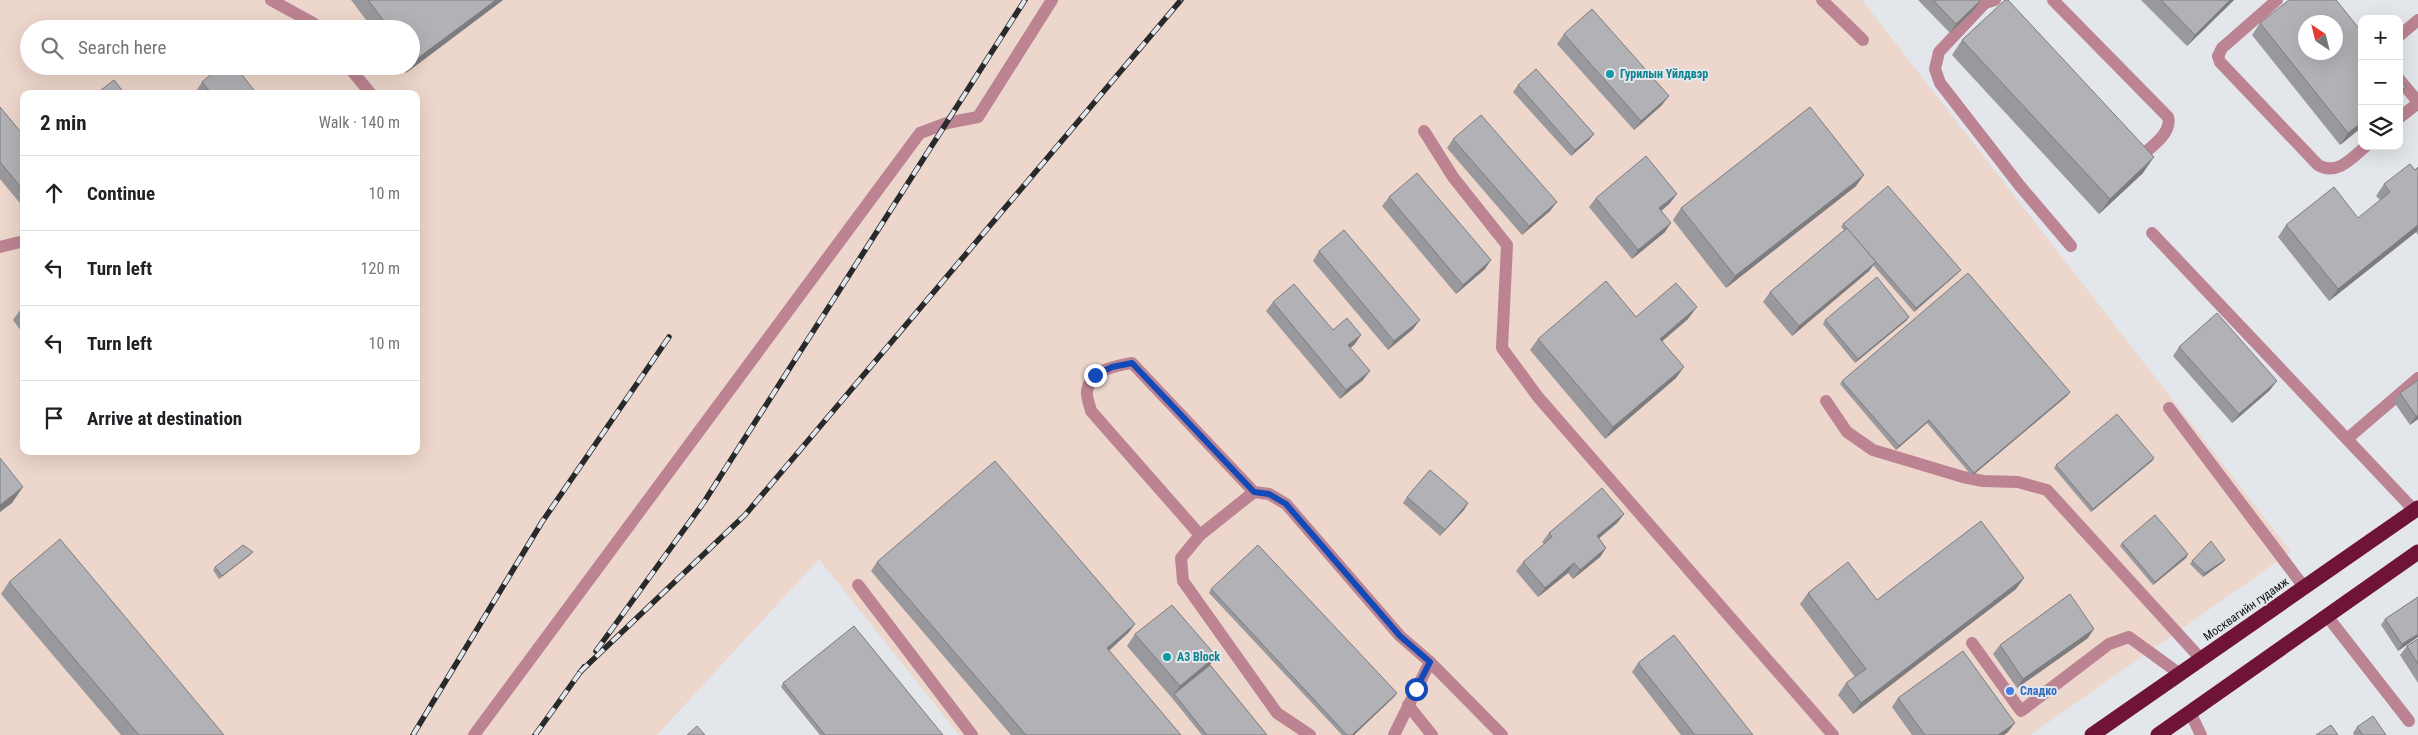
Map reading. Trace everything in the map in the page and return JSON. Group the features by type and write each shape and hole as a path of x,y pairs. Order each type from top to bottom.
{"highway":[{"name":"Москвагийн гудамж","path":"2092,735 2416,509"},
{"path":"2158,735 2418,552"}],"street":[{"path":"272,0 308,20"},
{"path":"474,735 920,133 947,123 978,117 1052,0"},
{"path":"1822,0 1863,40"},
{"path":"2053,0 2168,117 2170,122 2167,131 2136,160"},
{"path":"2277,0 2222,48 2218,56 2220,62 2318,165 2325,169 2336,168 2345,164 2361,150"},
{"path":"1984,1 1939,52 1935,69 1940,83 2020,186 2071,246"},
{"path":"2403,33 2418,20"},
{"path":"355,75 368,90"},
{"path":"2403,84 2418,102 2403,115"},
{"path":"1424,131 1453,177 1507,246 1502,348 1538,397 1833,735"},
{"path":"2152,233 2416,509"},
{"path":"0,247 20,242"},
{"path":"1200,535 1091,412 1086,392 1095,375 1112,367 1132,363 1254,492 1269,494 1286,504 1400,636 1430,662 1502,735"},
{"path":"2347,439 2418,378"},
{"path":"1826,401 1847,432 1872,450 1963,477 1983,481 2018,482 2047,490 2201,659"},
{"path":"2169,408 2304,587"},
{"path":"1254,492 1200,535 1181,558 1183,581 1277,713 1310,735"},
{"path":"858,585 972,735"},
{"path":"2327,616 2410,721"},
{"path":"1972,643 2021,710 2109,644 2130,637 2180,674"},
{"path":"1394,735 1430,662"},
{"path":"1408,705 1432,735"},
{"path":"2190,712 2201,735"}],"shaded area":[{"path":"0,0 1862,0 2291,552 2030,735 959,735 819,559 657,735 0,735"}],"building":[{"path":"368,0 496,0 420,57 420,20 383,20"},
{"path":"1933,0 1979,0 1980,1 1956,24"},
{"path":"2005,0 2008,0 2154,157 2110,199 1962,40"},
{"path":"2161,0 2230,0 2195,35"},
{"path":"2289,0 2336,0 2358,27 2358,125 2348,133 2260,23"},
{"name":"Гурилын Үйлдвэр","path":"1592,9 1669,96 1641,121 1564,34"},
{"path":"1536,69 1594,134 1575,150 1518,85"},
{"path":"210,75 242,75 254,90 209,90 202,82"},
{"path":"114,80 122,90 101,90"},
{"path":"0,107 20,131 20,186 0,162"},
{"path":"1810,107 1864,175 1735,276 1681,208"},
{"path":"1481,115 1557,202 1529,226 1453,139"},
{"path":"1646,156 1677,194 1659,208 1671,223 1638,250 1596,198"},
{"path":"2410,164 2415,170 2418,167 2418,225 2338,289 2286,225 2334,187 2358,218 2390,192 2384,184"},
{"path":"1417,173 1491,260 1463,285 1389,197"},
{"path":"1888,186 1961,270 1916,308 1843,224"},
{"path":"1847,228 1876,262 1799,326 1770,292"},
{"path":"1344,230 1420,320 1394,341 1319,251"},
{"path":"1968,273 2070,392 1974,473 1929,420 1899,446 1842,381"},
{"path":"1877,277 1909,317 1858,359 1825,320"},
{"path":"1606,281 1636,317 1676,283 1697,307 1660,339 1684,367 1613,427 1538,339"},
{"path":"1294,284 1333,330 1347,318 1361,335 1348,345 1370,371 1346,390 1273,302"},
{"path":"2217,313 2277,381 2239,414 2179,347"},
{"path":"2418,380 2418,415 2416,416 2400,393"},
{"path":"2117,414 2154,458 2093,509 2056,465"},
{"path":"0,458 23,487 0,505"},
{"path":"995,461 1135,624 1107,648 1181,735 1026,735 877,562"},
{"path":"1430,470 1468,503 1445,530 1407,497"},
{"path":"1602,488 1624,514 1597,536 1606,548 1580,570 1574,563 1545,588 1523,562 1552,537 1549,533"},
{"path":"2155,515 2188,554 2155,582 2122,543"},
{"path":"1981,521 2024,578 1861,703 1846,683 1866,669 1808,593 1848,562 1877,600"},
{"path":"60,539 224,735 139,735 9,582"},
{"path":"2211,541 2225,560 2205,573 2192,561"},
{"path":"243,545 253,552 222,576 215,567"},
{"path":"1258,545 1397,693 1352,735 1347,735 1211,589"},
{"path":"2070,594 2094,629 2023,679 2000,645"},
{"path":"2418,597 2418,634 2402,644 2385,619"},
{"name":"A3 Block","path":"1172,605 1216,656 1180,686 1135,634"},
{"path":"854,626 943,735 825,735 783,683"},
{"path":"1674,635 1753,735 1695,735 1638,663"},
{"path":"2418,639 2418,664 2407,646"},
{"path":"1963,651 2015,723 1998,735 1925,735 1898,698"},
{"path":"1210,665 1267,735 1207,735 1174,694"},
{"path":"2373,716 2386,735 2363,735 2357,727"},
{"path":"2331,725 2338,735 2316,735"},
{"path":"697,726 705,735 687,735"}],"railway":[{"path":"596,651 704,502 1025,0"},
{"path":"580,672 745,515 1181,0"},
{"path":"413,735 542,522 669,337"},
{"path":"535,735 584,667"}],"place":[{"name":"Гурилын Үйлдвэр","path":"1610,74"},
{"name":"A3 Block","path":"1167,657"},
{"name":"Сладко","path":"2010,691"}],"route":[{"path":"1095,375 1112,367 1132,363 1254,492 1269,494 1286,504 1400,636 1430,662 1416,689"}]}
